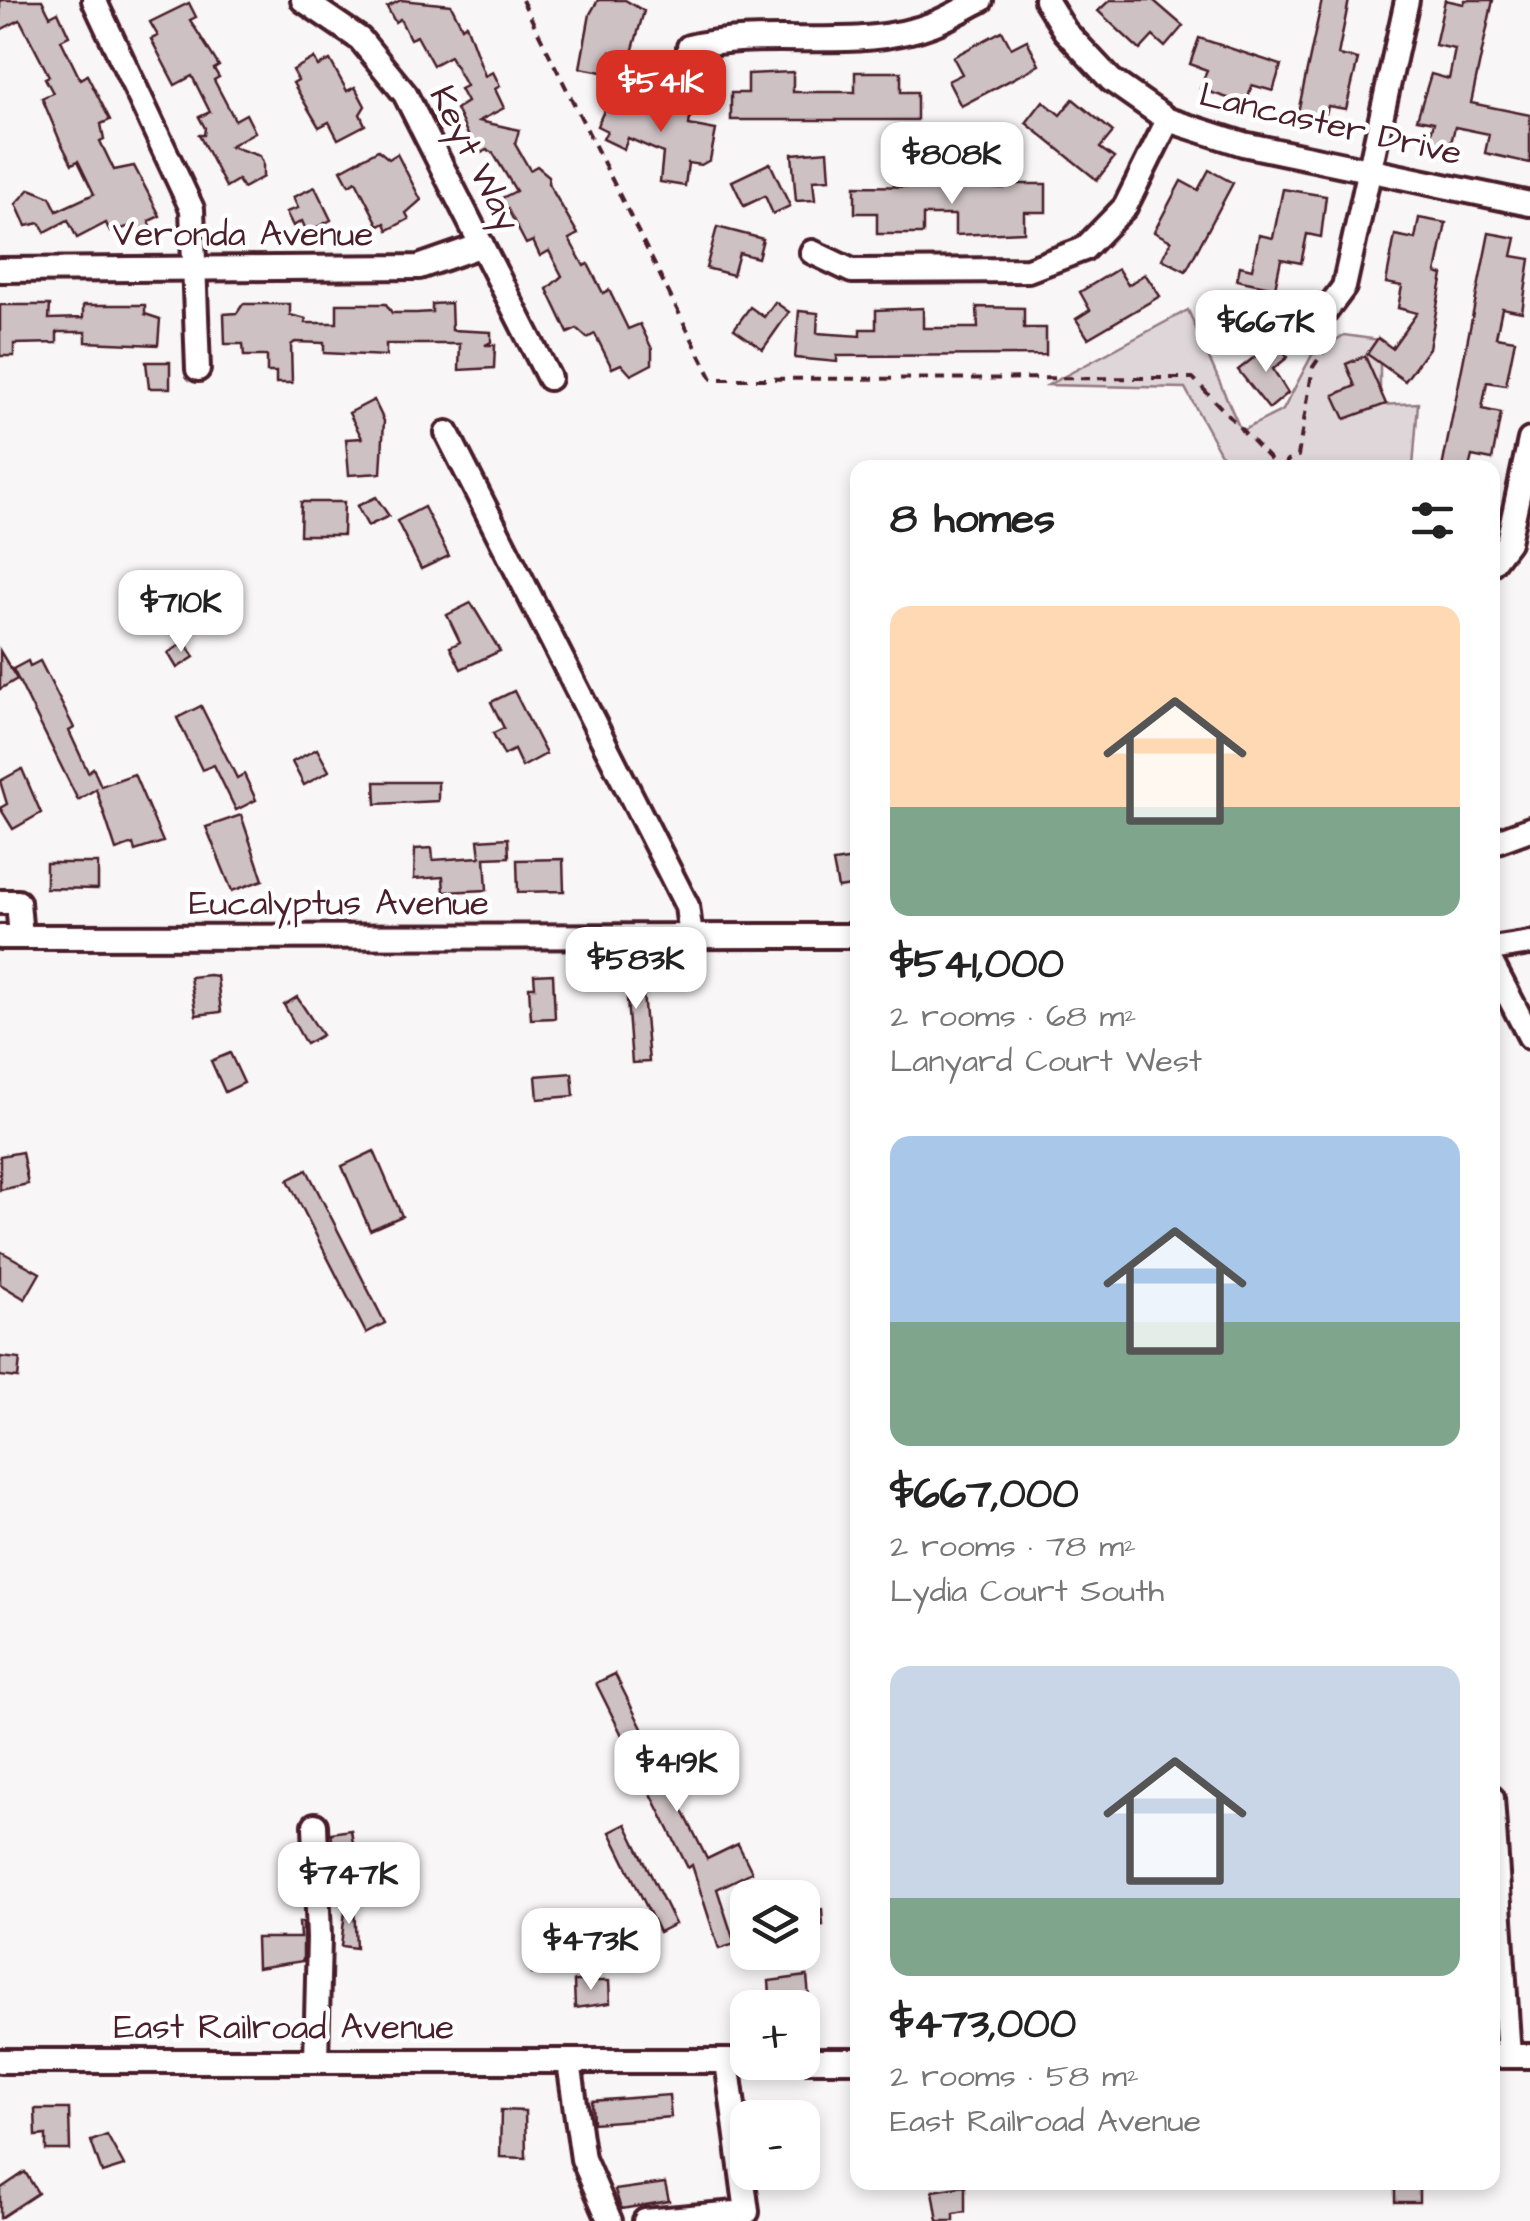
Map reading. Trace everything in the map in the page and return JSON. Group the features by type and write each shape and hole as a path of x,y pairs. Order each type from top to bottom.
{"street":[{"path":"94,0 187,193 196,229 198,369"},
{"name":"Keyt Way","path":"304,0 344,25 391,74 416,113 550,378"},
{"path":"689,48 728,38 883,36 931,25 981,0"},
{"name":"Lancaster Drive","path":"1046,0 1066,31 1111,80 1168,120 1243,144 1530,204"},
{"path":"1324,316 1344,287 1407,0"},
{"path":"812,252 852,271 1028,270 1084,249 1124,207 1168,120"},
{"name":"Veronda Avenue","path":"0,270 420,266 482,244"},
{"path":"447,433 686,906 691,937"},
{"path":"1500,552 1508,542 1530,440"},
{"path":"1500,840 1530,829"},
{"path":"0,902 18,902 10,937"},
{"name":"Eucalyptus Avenue","path":"10,937 850,936"},
{"path":"1500,948 1530,943"},
{"path":"1500,979 1530,1037"},
{"path":"315,1826 319,1938 316,2060"},
{"path":"1500,1913 1510,2056"},
{"path":"820,2060 850,2060"},
{"name":"East Railroad Avenue","path":"0,2061 730,2061"},
{"path":"569,2062 582,2159 610,2221"},
{"path":"645,2221 726,2217 747,2212 738,2080"}],"path":[{"path":"522,0 712,379 1194,378 1271,460"},
{"path":"1290,460 1298,456 1312,367 1324,352"}],"shaded area":[{"path":"1188,310 1241,431 1283,410 1312,355 1344,335 1380,340 1380,405 1418,403 1414,460 1224,460 1185,388 1048,385"}],"building":[{"path":"0,0 42,0 50,16 58,12 69,36 61,40 80,79 87,75 110,120 101,124 104,139 100,141 114,170 134,166 160,216 149,221 153,230 141,237 135,225 110,232 106,223 77,238 68,220 45,232 40,223 26,226 16,204 30,189 50,197 57,211 94,194 78,161 72,164 60,141 42,98 53,93 45,78 49,76 20,20 0,30"},
{"path":"401,0 451,5 462,27 466,24 485,76 493,72 500,86 495,89 504,108 479,121 519,130 515,144 530,170 537,166 549,176 548,183 578,234 569,239 584,266 588,264 603,293 609,290 628,329 640,324 652,349 652,364 631,375 621,364 612,368 595,334 587,338 577,329 568,333 547,289 562,276 549,251 540,256 533,241 526,244 502,198 516,191 493,153 487,150 479,154 469,137 456,109 467,102 460,89 466,86 450,56 433,65 417,36 410,39 400,19 395,22 387,7"},
{"path":"598,0 625,0 644,11 631,56 611,52 608,73 580,68 590,14"},
{"path":"1110,0 1153,0 1183,26 1165,47 1153,36 1140,50 1098,11"},
{"path":"1322,0 1349,0 1338,55 1358,59 1346,109 1328,106 1324,122 1297,117"},
{"path":"1445,0 1464,4 1465,0 1493,0 1471,103 1530,115 1530,163 1485,153 1489,134 1455,127 1450,147 1429,142 1434,122 1417,119 1431,74 1449,79 1455,49 1435,45"},
{"path":"189,3 196,17 190,20 219,66 214,69 219,77 214,80 235,120 246,114 255,132 230,146 260,156 263,163 263,177 243,188 238,180 226,187 199,135 204,135 205,128 199,117 210,112 192,76 175,85 151,39 158,36 150,22"},
{"path":"1002,31 1011,48 1027,40 1039,65 961,106 948,81 962,74 953,57"},
{"path":"1199,38 1281,65 1273,91 1252,85 1246,104 1200,89 1207,70 1190,64"},
{"path":"314,58 318,66 330,60 347,91 355,87 365,106 360,114 365,125 338,139 329,122 319,127 293,83 298,80 293,70"},
{"path":"793,72 793,92 855,92 855,72 901,72 901,92 917,92 917,120 731,120 731,93 748,93 748,74"},
{"path":"648,95 692,106 689,125 716,130 710,160 701,165 688,163 685,186 660,182 663,153 628,138 624,149 603,139 607,131 597,126 609,100 639,114"},
{"path":"1073,99 1113,132 1100,148 1114,158 1097,180 1026,123 1043,101 1060,115"},
{"path":"378,150 389,159 397,154 421,200 406,213 409,219 388,230 385,223 379,226 356,181 349,185 341,170"},
{"path":"828,151 830,179 813,180 815,200 796,201 792,154"},
{"path":"770,163 790,206 773,214 765,196 744,206 732,181"},
{"path":"1209,170 1233,183 1186,271 1162,259 1171,241 1154,232 1181,181 1198,190"},
{"path":"1004,184 1046,184 1046,212 1024,212 1024,232 955,235 955,215 923,215 923,234 877,234 877,213 855,213 855,186 1004,188"},
{"path":"315,187 331,220 307,232 302,221 293,226 286,212 298,208 293,197"},
{"path":"1283,189 1326,196 1321,237 1307,234 1301,263 1281,259 1275,288 1237,280 1240,266 1252,269 1259,235 1273,238"},
{"path":"1419,218 1446,223 1436,273 1443,275 1429,348 1405,381 1367,354 1378,338 1392,348 1417,313 1398,308 1402,286 1386,283 1395,235 1415,239"},
{"path":"717,227 763,239 758,258 739,253 733,275 706,268"},
{"path":"1489,233 1516,238 1512,256 1530,259 1522,312 1502,308 1496,337 1515,340 1506,385 1487,382 1482,409 1501,413 1492,460 1472,456 1471,460 1444,460"},
{"path":"1118,269 1128,285 1145,274 1160,296 1088,338 1076,319 1090,310 1080,292"},
{"path":"1248,297 1251,319 1272,316 1275,335 1228,343 1221,302"},
{"path":"775,302 789,312 763,349 734,329 750,307 764,317"},
{"path":"451,303 452,330 491,332 491,342 485,345 495,345 494,368 459,370 460,344 386,344 386,356 324,353 324,343 295,342 291,345 292,383 276,383 276,372 267,372 267,356 244,356 243,344 225,344 224,314 237,313 243,304 290,304 290,315 306,319 305,323 337,323 337,304 386,304 392,313 416,313 432,312 432,304"},
{"path":"0,305 50,305 49,319 83,318 83,305 145,305 145,314 160,319 158,345 86,342 86,332 57,332 57,343 14,344 14,356 0,356"},
{"path":"977,307 1024,308 1024,328 1046,328 1046,355 837,356 837,362 795,358 799,311 818,313 817,333 860,336 860,329 876,329 876,310 923,308 923,328 978,328"},
{"path":"1275,341 1288,357 1273,369 1288,393 1269,409 1238,370"},
{"path":"1365,356 1386,404 1345,419 1334,395 1355,386 1346,364"},
{"path":"146,362 170,362 170,388 149,388"},
{"path":"374,400 384,421 381,473 349,475 346,439 362,438 349,413"},
{"path":"376,497 389,516 368,526 357,506"},
{"path":"301,502 344,502 343,535 300,535"},
{"path":"424,507 449,556 421,569 397,521"},
{"path":"471,603 500,651 461,669 450,647 460,642 447,615"},
{"path":"185,642 194,657 177,668 168,653"},
{"path":"0,651 17,679 0,689"},
{"path":"28,661 30,666 40,661 74,728 69,731 88,772 93,768 101,786 134,774 163,842 135,851 133,844 116,850 96,789 78,800 13,669"},
{"path":"514,691 546,754 522,767 514,750 504,755 493,733 504,728 491,702"},
{"path":"201,706 237,778 244,774 256,800 236,810 214,765 202,770 177,718"},
{"path":"317,749 329,771 304,785 292,762"},
{"path":"22,769 41,813 13,829 0,808 7,804 0,781"},
{"path":"375,782 438,782 438,801 376,804"},
{"path":"241,815 263,880 232,891 206,827"},
{"path":"508,838 509,857 485,858 487,890 444,892 443,877 414,879 415,849 432,848 433,860 480,857 478,840"},
{"path":"563,859 564,891 518,892 517,860"},
{"path":"850,860 850,886 838,888 833,862"},
{"path":"46,863 98,863 98,889 46,888"},
{"path":"640,959 649,1062 632,1063 624,961"},
{"path":"553,974 555,1018 531,1019 529,987 535,987 534,975"},
{"path":"217,976 221,1012 196,1015 190,977"},
{"path":"297,997 322,1035 306,1044 284,1005"},
{"path":"230,1053 244,1083 225,1092 211,1061"},
{"path":"572,1073 574,1096 538,1099 536,1076"},
{"path":"374,1151 402,1216 370,1230 342,1166"},
{"path":"22,1152 28,1184 0,1190 0,1156"},
{"path":"307,1170 385,1323 366,1333 288,1180"},
{"path":"0,1251 40,1273 25,1299 0,1284"},
{"path":"0,1357 20,1359 18,1378 0,1376"},
{"path":"615,1674 707,1859 738,1844 752,1872 717,1889 730,1929 730,1946 719,1949 692,1865 688,1868 596,1683"},
{"path":"626,1824 675,1924 659,1932 610,1832"},
{"path":"351,1830 354,1850 334,1853 331,1833"},
{"path":"346,1903 354,1904 356,1948 341,1946"},
{"path":"299,1922 303,1922 303,1961 257,1968 256,1938 300,1938"},
{"path":"547,1947 550,1973 531,1974 529,1948"},
{"path":"807,1976 808,1990 770,1990 769,1981"},
{"path":"574,1981 609,1981 610,2003 575,2008"},
{"path":"669,2095 671,2117 593,2123 592,2101"},
{"path":"35,2109 69,2109 70,2150 46,2150 46,2135 36,2136"},
{"path":"501,2110 525,2111 526,2158 500,2157"},
{"path":"107,2135 124,2166 102,2173 91,2141"},
{"path":"25,2172 38,2193 0,2218 0,2189"},
{"path":"665,2183 669,2201 621,2209 615,2190"},
{"path":"965,2190 965,2212 954,2214 954,2221 938,2221 933,2191"},
{"path":"1395,2190 1419,2190 1419,2202 1395,2202"}]}
